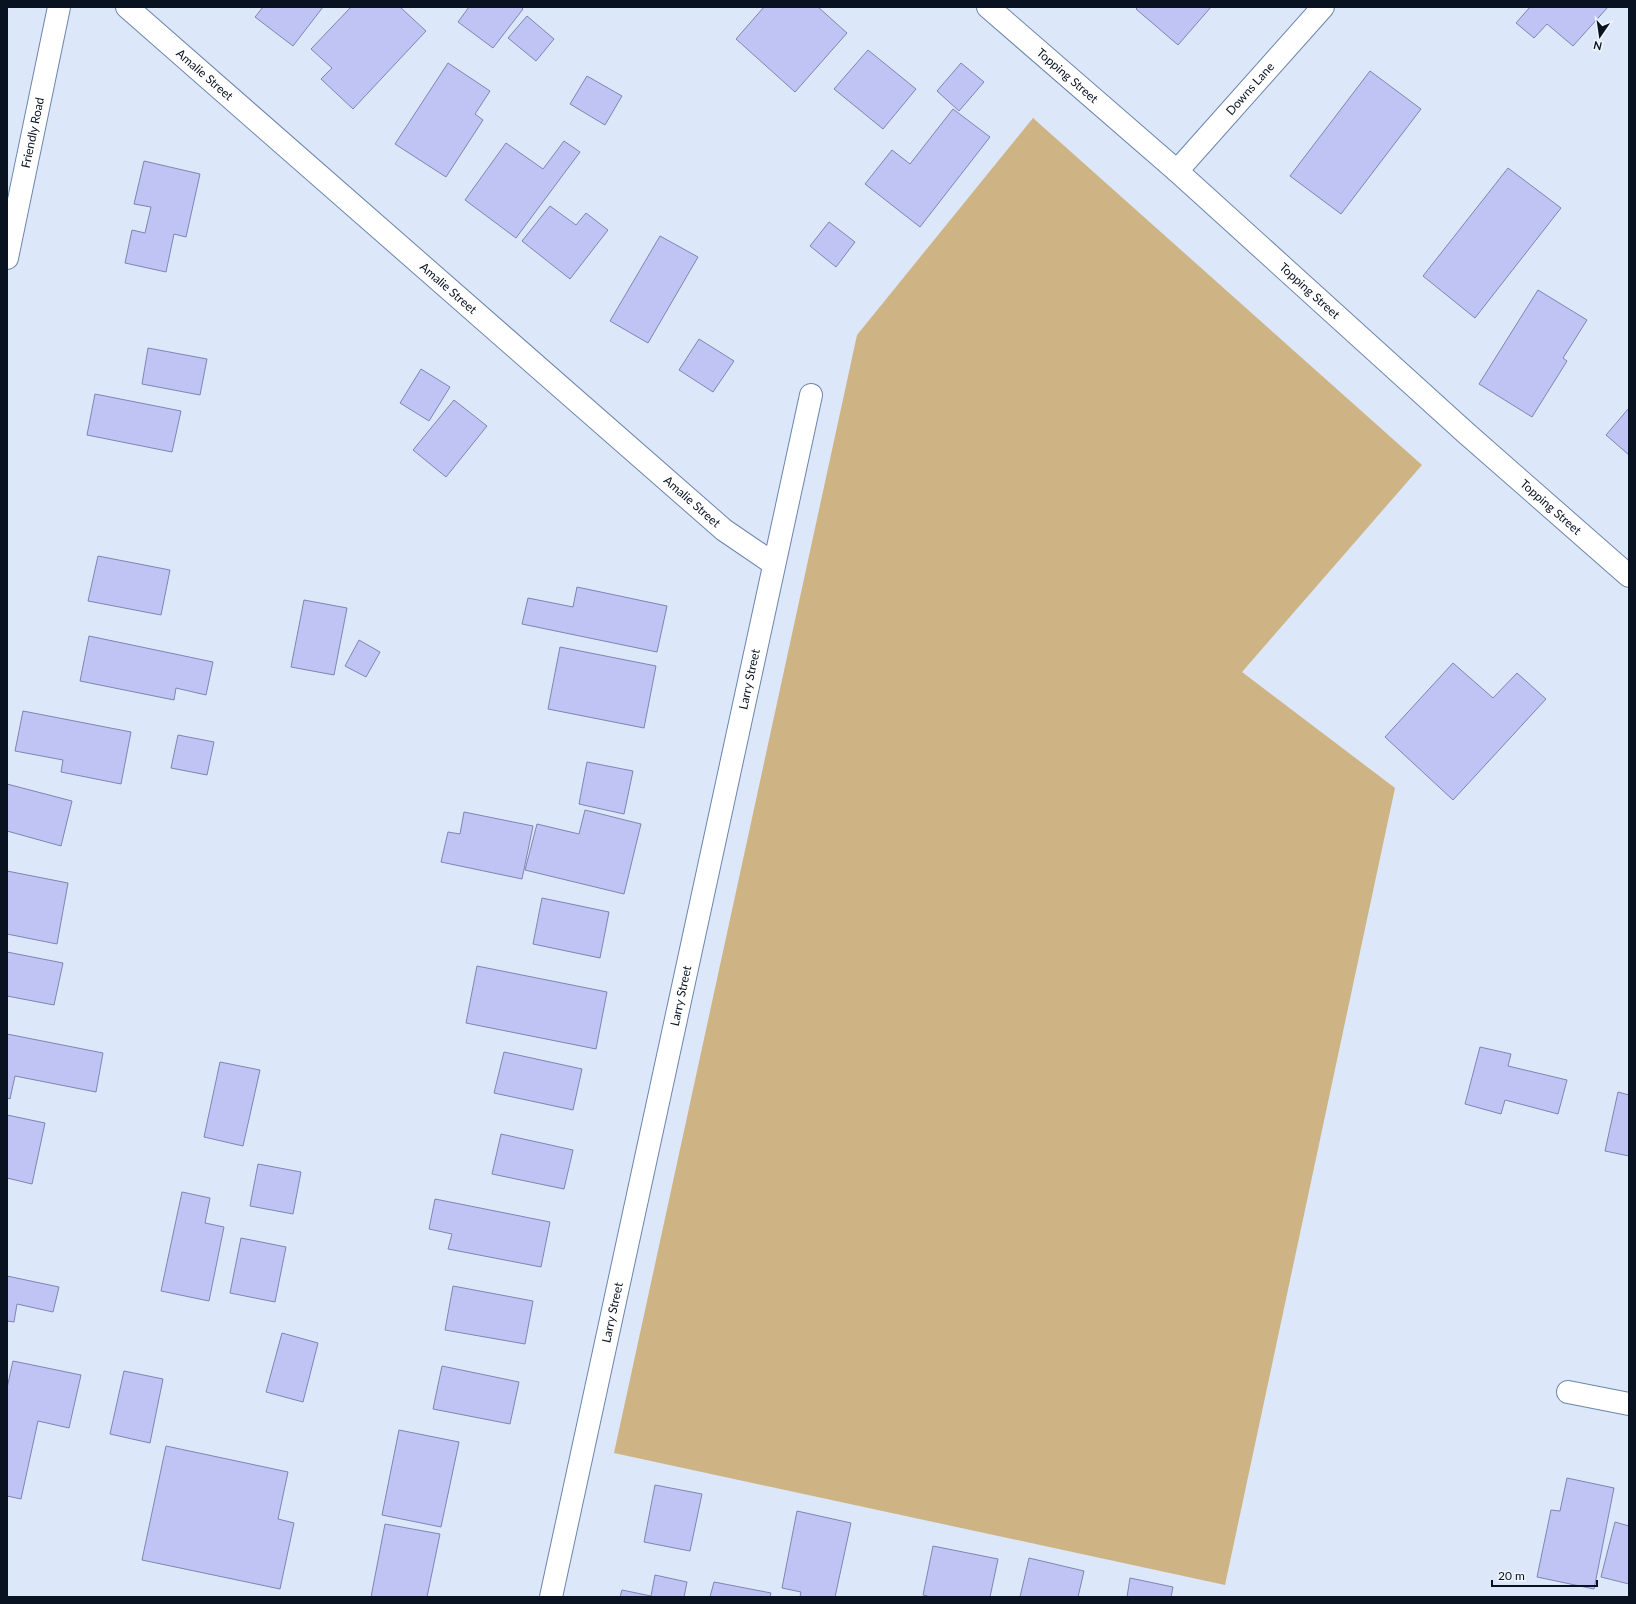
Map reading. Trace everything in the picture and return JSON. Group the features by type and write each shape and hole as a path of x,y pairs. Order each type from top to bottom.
{"street":[{"name":"Friendly Road","path":"7,258 59,7"},
{"name":"Amalie Street","path":"127,7 724,530 774,564"},
{"name":"Topping Street","path":"988,7 1177,171 1466,432 1629,576"},
{"name":"Downs Lane","path":"1177,171 1323,7"},
{"name":"Larry Street","path":"551,1597 811,395"},
{"path":"1568,1392 1629,1404"}],"shaded area":[{"path":"1033,118 1422,465 1242,672 1395,788 1225,1585 614,1453 857,335"}],"building":[{"path":"263,7 323,7 293,46 255,17"},
{"path":"351,7 400,7 426,31 353,109 321,79 332,68 311,49"},
{"path":"469,7 521,7 523,9 493,48 458,22"},
{"path":"764,7 818,7 847,33 795,92 736,39"},
{"path":"1138,7 1211,7 1178,45 1136,9"},
{"path":"1530,7 1608,7 1573,46 1547,24 1534,38 1516,23"},
{"path":"527,16 554,39 536,61 508,38"},
{"path":"868,50 916,89 883,129 834,89"},
{"path":"448,63 490,91 475,114 483,120 446,177 395,144"},
{"path":"961,63 984,82 959,111 937,91"},
{"path":"1370,71 1421,109 1341,214 1290,176"},
{"path":"587,76 622,96 605,125 570,104"},
{"path":"953,109 990,137 920,227 865,184 892,150 910,164"},
{"path":"564,141 580,152 516,238 465,200 506,143 543,169"},
{"path":"144,161 200,174 186,237 174,234 166,272 125,263 132,230 145,233 151,207 134,204"},
{"path":"1508,168 1561,208 1475,318 1423,276"},
{"path":"550,206 576,225 586,213 608,230 570,279 522,241"},
{"path":"829,222 855,242 836,267 810,246"},
{"path":"660,236 698,257 648,343 610,321"},
{"path":"1538,290 1587,320 1563,358 1567,361 1532,417 1479,384"},
{"path":"699,339 734,361 713,392 679,370"},
{"path":"148,348 207,359 200,395 142,384"},
{"path":"421,369 450,387 429,421 400,403"},
{"path":"95,394 181,411 172,452 87,435"},
{"path":"454,400 487,426 446,477 413,450"},
{"path":"1629,408 1629,455 1606,435"},
{"path":"98,556 170,570 161,615 88,601"},
{"path":"577,587 667,606 657,652 522,624 528,598 573,607"},
{"path":"304,600 347,608 334,675 291,667"},
{"path":"89,636 213,662 206,695 176,688 174,700 80,681"},
{"path":"359,640 380,652 366,677 345,666"},
{"path":"560,647 656,666 644,728 548,709"},
{"path":"1453,663 1493,698 1517,673 1546,699 1453,800 1385,737"},
{"path":"23,711 131,732 121,784 61,772 63,760 15,751"},
{"path":"178,735 214,742 207,775 171,768"},
{"path":"587,762 633,771 624,814 579,804"},
{"path":"7,784 72,801 61,846 7,831"},
{"path":"585,810 641,824 624,894 525,870 537,824 579,834"},
{"path":"464,812 533,826 522,879 441,862 448,832 460,834"},
{"path":"7,871 68,883 57,944 7,934"},
{"path":"542,898 609,912 600,958 533,944"},
{"path":"7,952 63,963 54,1005 7,996"},
{"path":"477,966 607,992 596,1049 466,1023"},
{"path":"7,1034 103,1053 96,1092 15,1076 10,1099 7,1098"},
{"path":"1480,1047 1511,1054 1508,1066 1567,1080 1558,1114 1505,1100 1501,1114 1465,1104"},
{"path":"504,1052 582,1069 573,1110 494,1093"},
{"path":"220,1062 260,1070 243,1146 204,1137"},
{"path":"1618,1092 1629,1095 1629,1156 1605,1151"},
{"path":"7,1115 45,1123 32,1184 7,1178"},
{"path":"501,1134 573,1150 564,1189 492,1174"},
{"path":"258,1164 301,1172 293,1214 250,1206"},
{"path":"182,1192 210,1198 205,1223 224,1227 209,1301 161,1291"},
{"path":"435,1199 550,1222 541,1267 448,1249 452,1234 429,1229"},
{"path":"241,1238 286,1247 275,1302 230,1293"},
{"path":"7,1276 59,1287 53,1312 17,1304 14,1322 7,1321"},
{"path":"453,1286 533,1301 525,1344 445,1330"},
{"path":"282,1333 318,1343 303,1402 266,1392"},
{"path":"13,1361 81,1375 69,1428 38,1421 21,1499 7,1496 7,1388"},
{"path":"442,1366 519,1382 510,1424 433,1409"},
{"path":"124,1371 163,1379 150,1443 110,1434"},
{"path":"399,1430 459,1442 441,1527 382,1515"},
{"path":"166,1446 288,1472 278,1519 294,1523 280,1589 142,1560"},
{"path":"1567,1478 1614,1488 1594,1589 1537,1577 1551,1510 1560,1511"},
{"path":"655,1485 702,1494 690,1551 644,1542"},
{"path":"797,1511 851,1523 835,1597 800,1597 801,1592 782,1588"},
{"path":"1615,1522 1629,1526 1629,1584 1601,1577"},
{"path":"385,1524 440,1534 427,1597 371,1597"},
{"path":"933,1546 998,1559 990,1597 931,1597 923,1595"},
{"path":"1029,1558 1084,1571 1078,1597 1020,1597"},
{"path":"655,1575 687,1582 684,1597 620,1597 622,1590 651,1596"},
{"path":"1130,1578 1173,1587 1171,1597 1127,1597"},
{"path":"714,1582 771,1593 770,1597 710,1597"}]}
